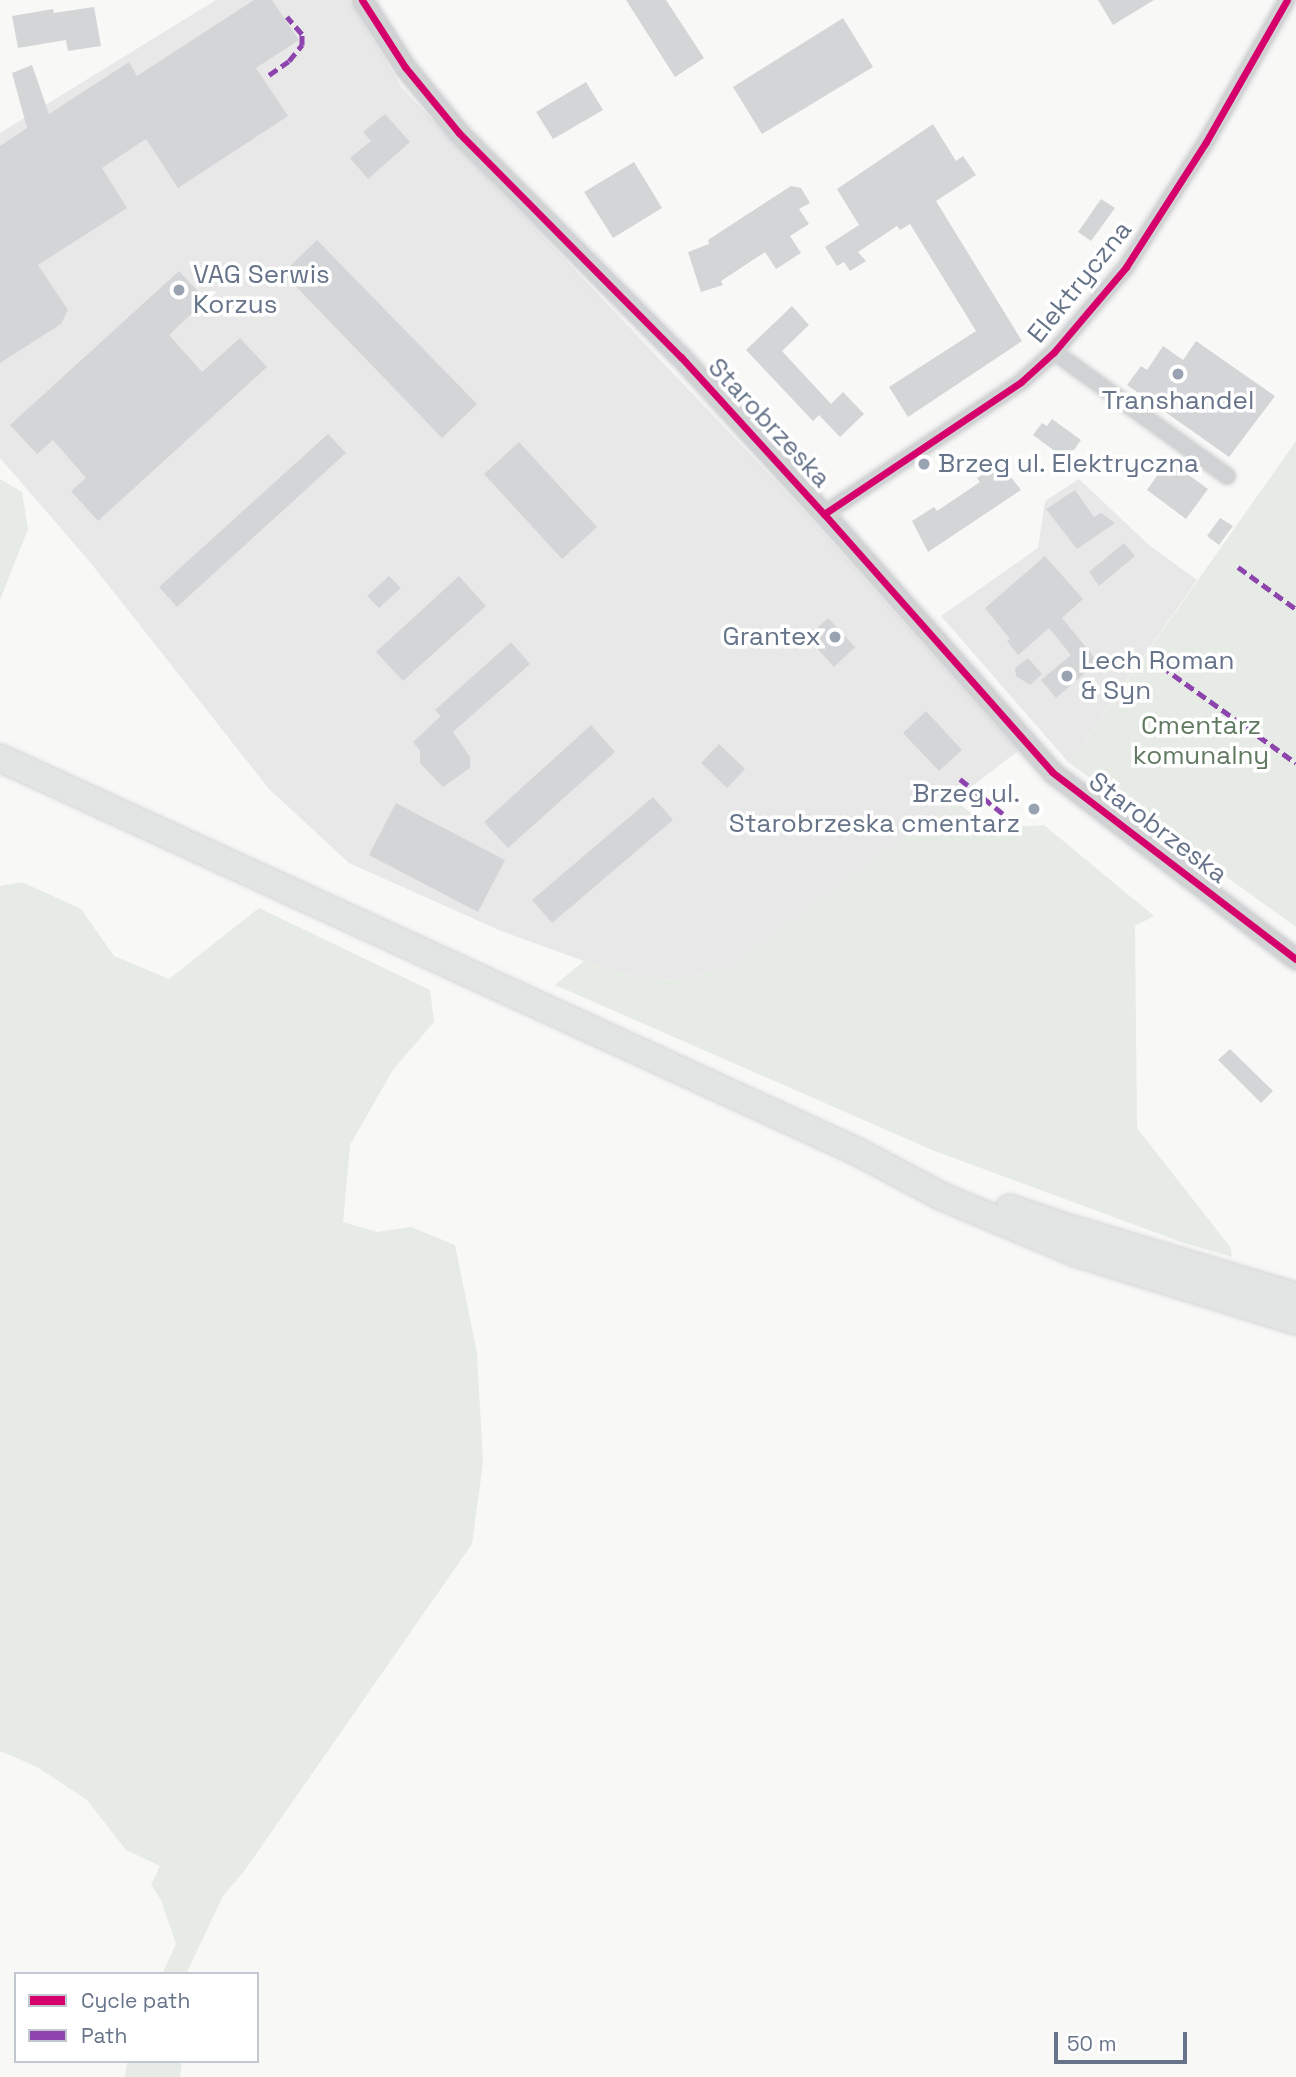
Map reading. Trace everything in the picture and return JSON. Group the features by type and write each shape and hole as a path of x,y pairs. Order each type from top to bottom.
{"main road":[{"path":"0,758 858,1152 943,1197 1076,1253 1296,1321"},
{"path":"858,1152 1062,1226 1296,1296"}],"street":[{"name":"Starobrzeska","path":"362,0 405,67 459,133 681,358 824,514 1052,772 1296,959"},
{"name":"Elektryczna","path":"824,514 1021,382 1054,352 1126,267 1206,142 1287,0"},
{"name":"Elektryczna","path":"1054,352 1227,476"}],"shaded area":[{"path":"216,0 349,0 402,88 804,511 1018,751 741,963 677,980 633,977 584,961 501,931 349,863 269,789 90,562 0,458 0,133"},
{"path":"1079,479 1149,545 1197,580 1069,763 941,616 1038,548 1045,501"}],"green space":[{"name":"Cmentarz komunalny","path":"1296,441 1296,927 1069,763"},
{"path":"0,479 22,492 28,529 0,600"},
{"path":"953,800 995,829 1044,825 1154,916 1135,926 1137,1128 1231,1248 1232,1257 1181,1242 932,1150 555,985 584,961 633,977 677,980 736,964"},
{"path":"22,882 81,909 114,956 169,979 259,908 430,990 434,1022 393,1070 350,1145 343,1222 377,1232 411,1227 455,1245 477,1353 483,1463 472,1544 245,1870 223,1896 187,1972 163,1972 176,1944 161,1900 151,1885 160,1866 126,1850 87,1800 37,1767 0,1751 0,886"},
{"path":"127,2063 182,2063 180,2077 125,2077"}],"building":[{"path":"254,0 272,0 299,40 256,68 288,116 178,188 146,139 102,168 127,208 38,265 68,310 61,324 0,363 0,146 27,128 12,73 32,65 49,114 129,62 137,76"},
{"path":"626,0 666,0 704,58 675,77"},
{"path":"1098,0 1154,0 1113,25"},
{"path":"94,7 101,46 68,51 66,40 18,48 12,16 53,9 54,13"},
{"path":"843,18 873,67 762,134 733,87"},
{"path":"586,82 603,110 553,139 536,112"},
{"path":"385,114 410,142 368,179 350,158 371,141 363,132"},
{"path":"933,124 956,161 963,156 976,175 936,201 1022,341 908,417 889,387 976,331 910,224 900,230 897,226 858,252 866,261 850,271 844,262 837,266 825,247 859,225 837,189"},
{"path":"634,162 662,208 613,238 584,192"},
{"path":"791,186 801,188 810,203 799,209 809,224 790,236 801,253 776,269 765,252 721,281 723,285 701,292 688,252 709,244 708,240"},
{"path":"1101,199 1115,208 1091,241 1078,232"},
{"path":"317,240 477,404 442,438 283,273"},
{"path":"179,271 206,300 169,335 202,372 240,338 267,367 98,521 71,491 86,478 53,440 37,454 10,425"},
{"path":"792,306 809,325 782,351 831,404 843,392 864,414 840,437 819,415 813,421 746,350"},
{"path":"1196,341 1275,396 1229,457 1127,385 1141,366 1147,370 1163,346 1183,360"},
{"path":"1052,419 1081,440 1067,460 1033,435 1042,423 1047,426"},
{"path":"328,434 346,453 177,607 159,587"},
{"path":"519,442 597,527 562,559 484,474"},
{"path":"1168,460 1208,489 1186,519 1147,490"},
{"path":"1000,463 1021,490 928,552 912,521 934,507 937,511 980,482 977,478"},
{"path":"1075,490 1094,517 1101,513 1115,523 1077,549 1046,509"},
{"path":"1220,518 1233,526 1219,545 1207,536"},
{"path":"1124,543 1135,556 1099,586 1089,572"},
{"path":"1045,556 1083,599 1062,618 1098,662 1056,698 1041,680 1071,655 1049,628 1018,655 1007,641 1010,639 985,608"},
{"path":"389,576 401,588 379,608 367,596"},
{"path":"459,576 486,606 403,681 376,652"},
{"path":"828,618 855,647 834,667 807,637"},
{"path":"511,642 530,664 453,732 470,757 470,768 443,787 420,763 420,751 413,742 441,716 435,710"},
{"path":"1028,658 1042,674 1030,685 1016,676 1015,668"},
{"path":"926,711 962,750 939,771 903,733"},
{"path":"591,725 615,752 508,848 484,822"},
{"path":"719,744 745,769 727,788 701,763"},
{"path":"653,797 673,820 552,923 532,900"},
{"path":"396,803 505,860 478,912 369,855"},
{"path":"1230,1049 1273,1091 1261,1103 1218,1060"}],"marked path":[{"path":"269,75 289,61 302,45 302,34 287,17"},
{"path":"1238,567 1296,609"},
{"path":"1161,666 1296,763"},
{"path":"960,779 1017,825"}],"cycle path":[{"path":"362,0 405,67 459,133 681,357 1052,772 1296,959"},
{"path":"824,514 1021,382 1054,352 1126,267 1206,142 1287,0"}],"place":[{"name":"VAG Serwis Korzus","path":"179,290"},
{"name":"Transhandel","path":"1178,374"},
{"name":"Brzeg ul. Elektryczna","path":"924,464"},
{"name":"Grantex","path":"835,637"},
{"name":"Lech Roman & Syn","path":"1067,676"},
{"name":"Brzeg ul. Starobrzeska cmentarz","path":"1034,809"}]}
